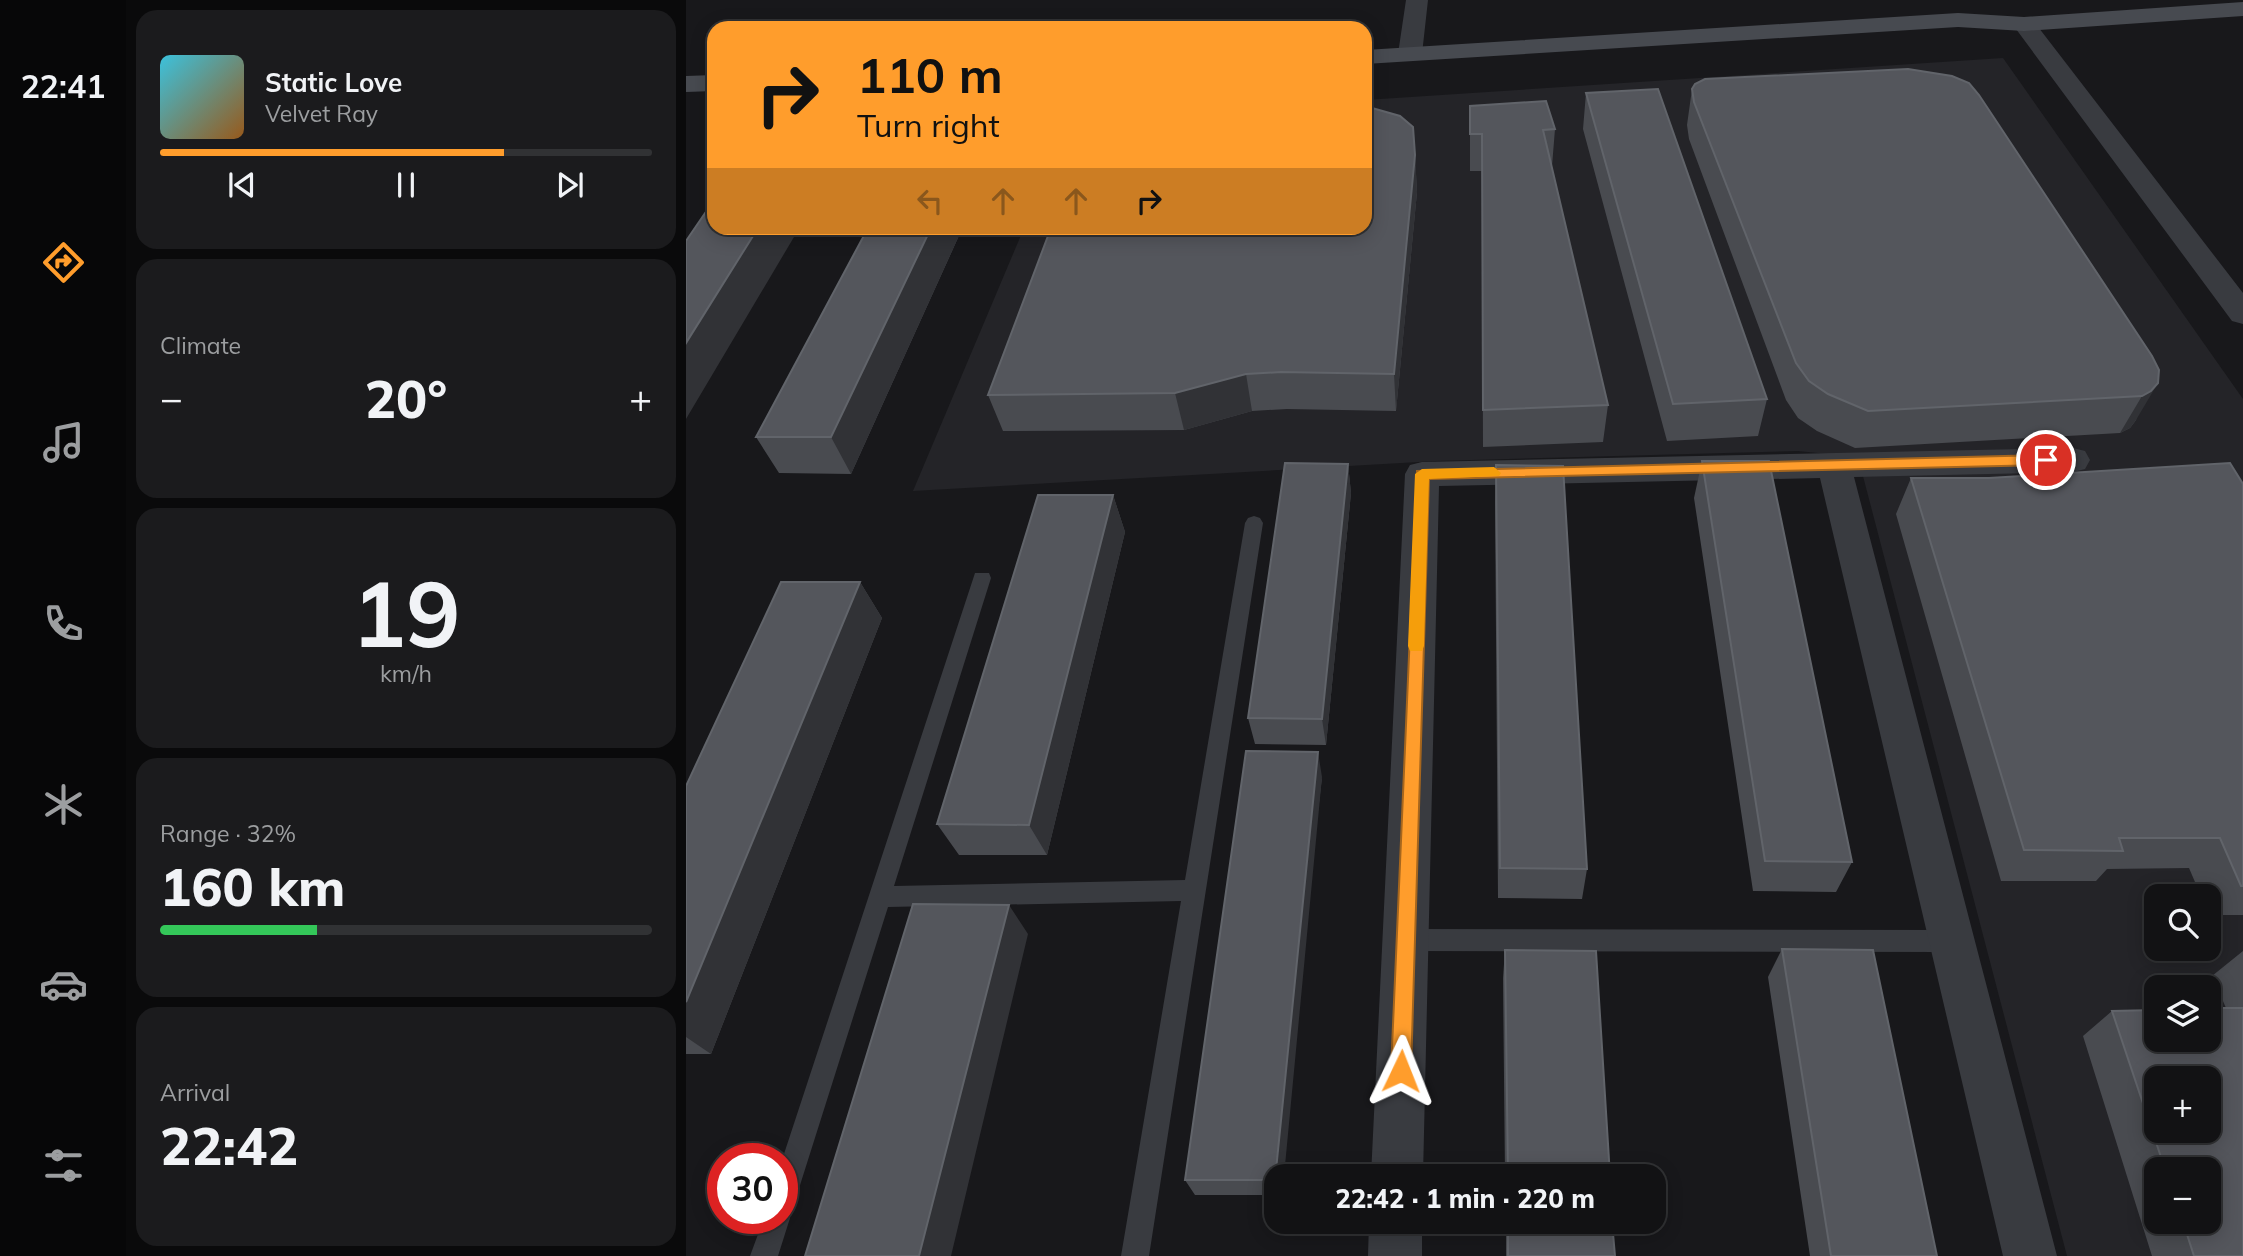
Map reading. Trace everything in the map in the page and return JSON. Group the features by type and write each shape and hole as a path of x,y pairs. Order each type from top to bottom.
{"main road":[{"path":"1372,74 1957,36 2024,24 2243,9"},
{"path":"1372,57 1958,20 2024,24"},
{"path":"686,84 707,83"},
{"path":"686,100 707,99"}],"street":[{"path":"1410,54 1417,0"},
{"path":"2024,24 2243,314"},
{"path":"1397,1164 1422,474 2073,460"},
{"path":"1833,465 2030,1256"},
{"path":"1395,1256 1396,1234"}],"lane":[{"path":"1135,1256 1254,523"},
{"path":"798,1151 982,578"},
{"path":"880,897 1195,890"},
{"path":"1405,940 1952,941"},
{"path":"764,1256 772,1234"}],"shaded area":[{"path":"2003,58 2243,399 2243,1256 2067,1256 1858,457 1798,451 1436,461 913,491 1021,235 1372,235 1372,100"}],"building":[{"path":"1908,69 1952,76 1969,83 1979,95 2152,356 2159,370 2158,383 2151,391 2142,396 1868,411 1828,394 1809,381 1796,363 1694,102 1692,89 1695,84 1705,79"},
{"path":"1658,89 1767,399 1673,404 1586,93"},
{"path":"1546,101 1555,129 1543,130 1608,405 1483,410 1482,134 1470,134 1470,106"},
{"path":"1372,108 1400,116 1413,127 1415,155 1394,374 1281,372 1246,374 1175,393 988,395 1048,235 1372,235"},
{"path":"707,210 707,235 754,235 686,343 686,241"},
{"path":"864,235 928,235 831,437 756,437"},
{"path":"1702,461 1769,461 1852,862 1765,861"},
{"path":"1285,463 1348,464 1322,719 1248,718"},
{"path":"2230,463 2243,484 2243,886 2220,838 2119,838 2123,851 2024,850 1911,478 1989,478"},
{"path":"1496,465 1563,466 1587,869 1500,868"},
{"path":"1038,495 1113,495 1029,825 937,824"},
{"path":"781,582 860,582 686,1002 686,786"},
{"path":"1246,751 1318,752 1277,1164 1264,1164 1264,1180 1185,1180"},
{"path":"913,904 1009,905 919,1256 805,1256"},
{"path":"1782,949 1873,950 1937,1256 1831,1256"},
{"path":"1505,950 1596,951 1609,1164 1508,1164"},
{"path":"2221,1008 2243,1008 2243,1256 2194,1256 2187,1234 2221,1234 2221,1157 2161,1157 2156,1143 2221,1143 2221,1066 2144,1066 2144,1106 2112,1011 2144,1010 2144,1052 2221,1052"},
{"path":"1508,1234 1613,1234 1615,1256 1508,1256"}],"slow traffic":[{"path":"1416,646 1422,474 1494,473"}],"route":[{"path":"1401,1071 1422,474 2046,460"}]}
